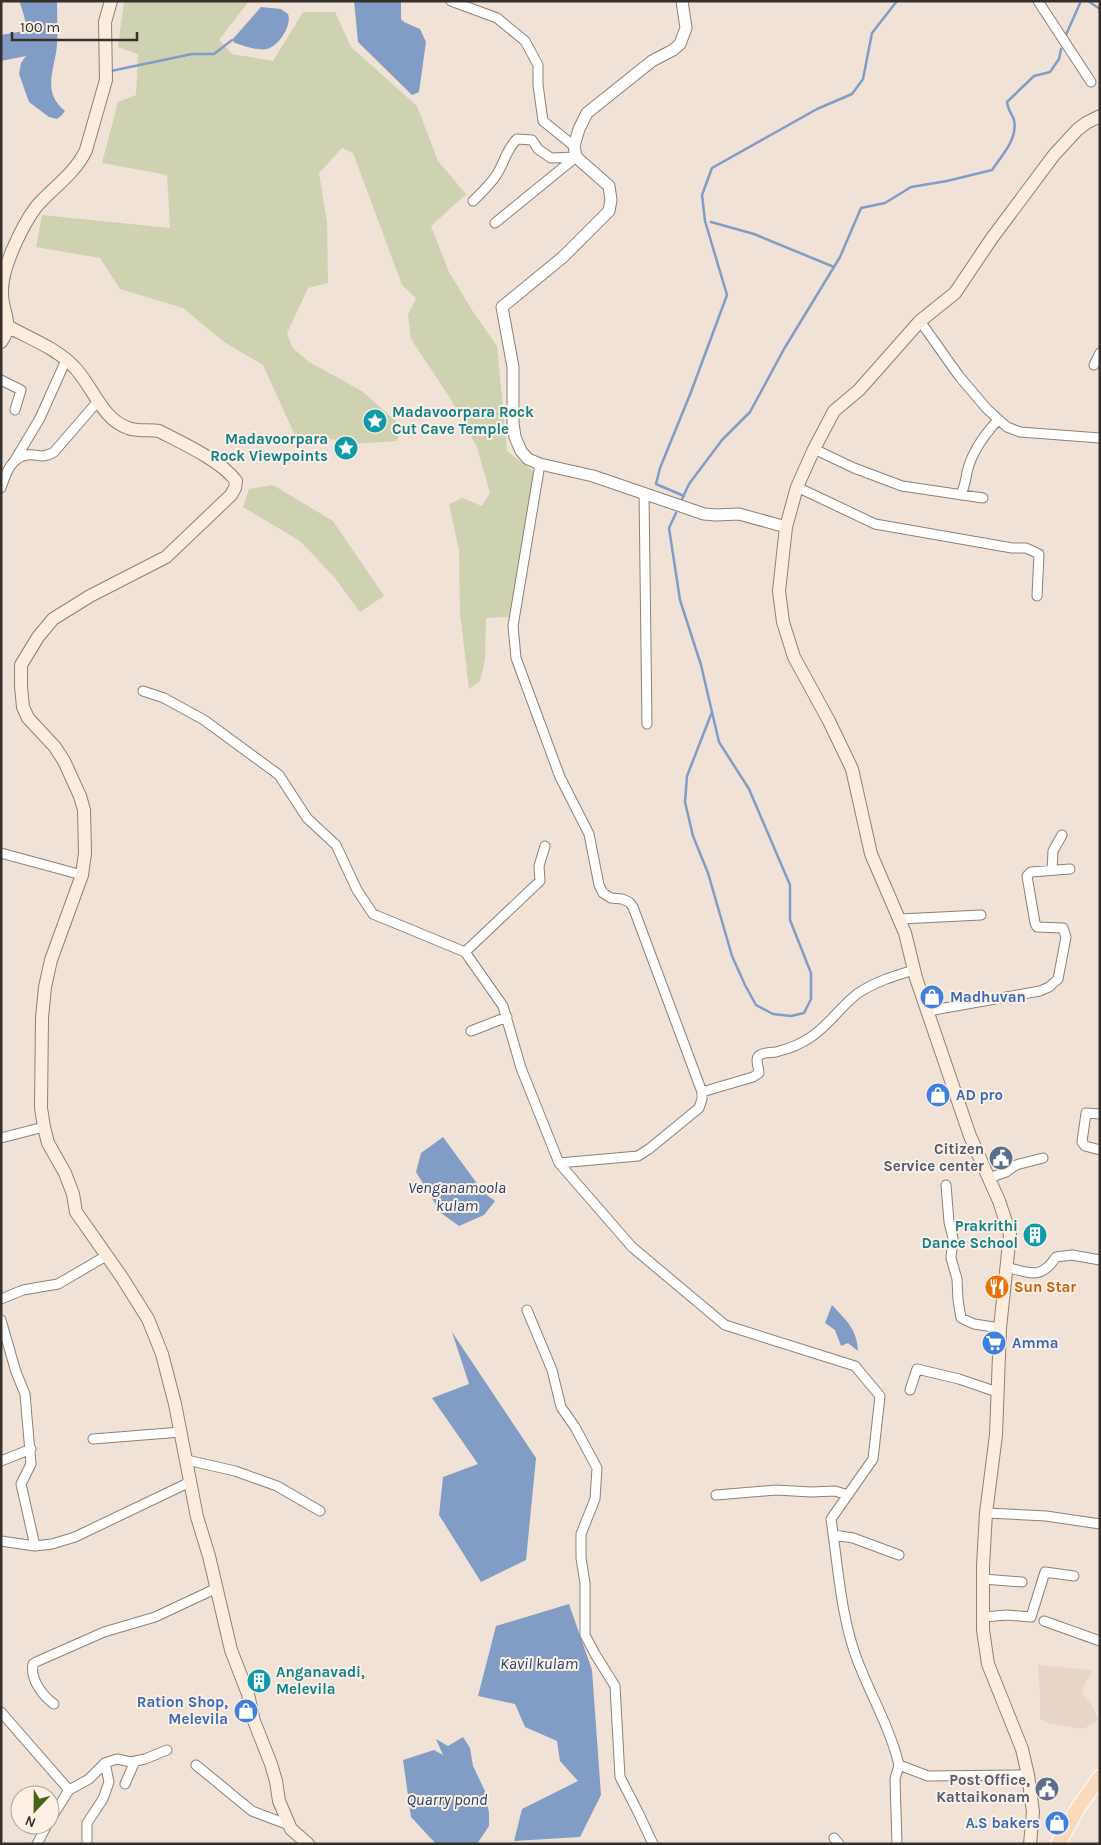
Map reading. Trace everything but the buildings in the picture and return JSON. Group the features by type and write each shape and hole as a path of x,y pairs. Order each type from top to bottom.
{"main road":[{"path":"1,342 9,328 2,293 3,276 13,249 36,208 82,160 86,150 106,80 105,22 110,1"},
{"path":"1030,1844 1033,1812 1028,1775 1022,1749 988,1664 983,1630 986,1513 996,1435 1000,1328 1010,1234 999,1201 970,1136 914,970 900,919 871,854 852,769 829,721 794,657 782,622 779,591 786,527 797,487 834,411 859,390 920,321 954,293 992,238 1054,155 1077,130 1100,116"},
{"path":"9,328 55,352 66,360 112,417 126,428 137,431 148,429 159,431 218,464 236,480 235,488 231,495 166,557 90,596 53,619 38,637 21,665 23,707 28,718 55,747 64,761 80,796 84,810 82,875 51,960 45,987 41,1108 48,1143 65,1173 73,1194 76,1212 121,1276 148,1319 167,1372 187,1460 197,1517 210,1556 231,1650 248,1694 254,1721 271,1764 279,1801 288,1825 308,1844"},
{"path":"1058,1844 1078,1808 1100,1777"}],"street":[{"path":"451,1 497,18 526,41 538,64 538,85 543,121 609,186 611,200 609,211 563,257 502,307 513,367 513,423 515,437 521,451 528,459 540,464 593,476 704,514 739,514 786,527"},
{"path":"495,224 575,151 579,129 587,113 652,61 680,44 686,28 682,1"},
{"path":"1038,1 1091,82"},
{"path":"473,201 496,177 509,148 517,139 532,140 538,148 551,158 575,151"},
{"path":"920,321 959,376 998,420 1013,430 1100,438"},
{"path":"1094,365 1100,353"},
{"path":"1,488 8,467 15,460 40,418 66,360"},
{"path":"1,380 21,390 15,410"},
{"path":"15,460 27,455 44,457 54,452 98,401"},
{"path":"961,495 972,457 983,436 998,420"},
{"path":"814,449 854,468 902,486 983,498"},
{"path":"540,464 513,626 516,658 560,776 589,834 599,885 603,893 611,898 629,902 633,907 702,1092 699,1108 650,1149 638,1156 559,1163"},
{"path":"797,487 875,524 1012,548 1026,548 1039,554 1037,596"},
{"path":"644,493 647,724"},
{"path":"143,691 164,698 204,720 279,775 308,818 336,845 357,890 373,914 465,952 503,1006 521,1068 559,1163 632,1246 725,1325 855,1366 880,1396 874,1459 832,1520 845,1613 858,1661 894,1741 899,1765 895,1779 897,1844"},
{"path":"1052,870 1053,851 1062,835"},
{"path":"465,952 540,881 539,866 545,846"},
{"path":"1,853 82,875"},
{"path":"928,1011 1040,991 1049,988 1058,979 1066,937 1065,932 1063,928 1037,927 1027,878 1029,873 1070,869"},
{"path":"900,919 981,915"},
{"path":"702,1092 753,1077 760,1073 757,1062 760,1054 775,1052 796,1045 811,1037 856,995 883,979 914,970"},
{"path":"472,1031 507,1018"},
{"path":"1100,1114 1086,1113 1082,1142 1085,1146 1100,1150"},
{"path":"1,1138 44,1127"},
{"path":"989,1178 1006,1172 1016,1165 1043,1158"},
{"path":"946,1186 949,1222 953,1238 951,1258 957,1279 961,1318 974,1324 1000,1328"},
{"path":"1006,1267 1037,1274 1047,1270 1056,1257 1065,1255 1100,1260"},
{"path":"1,1298 23,1290 58,1284 106,1256"},
{"path":"527,1310 552,1370 561,1407 575,1427 597,1468 595,1500 581,1534 581,1558 585,1583 585,1635 615,1686 620,1777 653,1844"},
{"path":"1,1320 16,1372 25,1394 31,1464 21,1484 35,1546"},
{"path":"910,1390 917,1369 959,1379 998,1392"},
{"path":"93,1439 181,1432"},
{"path":"1,1461 31,1449"},
{"path":"187,1460 235,1472 277,1486 320,1511"},
{"path":"1,1541 35,1546 52,1544 75,1537 190,1482"},
{"path":"716,1495 776,1490 811,1492 835,1490 848,1496"},
{"path":"986,1513 1046,1516 1100,1524"},
{"path":"834,1535 853,1538 899,1555"},
{"path":"984,1617 1007,1615 1031,1617 1045,1572 1074,1576"},
{"path":"984,1579 1022,1582"},
{"path":"54,1704 43,1696 32,1668 33,1664 104,1632 154,1617 217,1588"},
{"path":"1044,1621 1100,1640"},
{"path":"1,1712 6,1723 69,1790"},
{"path":"60,1804 69,1790 89,1779 105,1763 117,1759 135,1761 145,1759 167,1750"},
{"path":"125,1784 135,1761"},
{"path":"87,1842 86,1823 103,1799 109,1782 105,1763"},
{"path":"196,1765 252,1811 288,1825"},
{"path":"899,1765 928,1776 1028,1775"}],"shaded area":[{"path":"1038,1665 1091,1670 1091,1676 1085,1682 1082,1694 1091,1703 1098,1720 1083,1729 1049,1723 1040,1719"}],"green space":[{"path":"124,1 249,1 219,40 232,54 273,61 303,12 335,12 351,47 417,106 438,161 466,194 431,226 449,272 497,346 507,451 534,472 509,617 486,618 485,660 480,681 469,689 460,613 459,550 449,504 462,498 482,506 490,493 477,447 450,398 411,339 408,315 416,298 402,285 353,153 342,148 319,173 327,222 328,283 308,288 287,333 292,347 309,362 362,391 401,426 397,441 353,444 318,436 298,442 263,365 224,342 183,308 120,289 100,258 36,247 42,215 170,228 167,175 102,163 118,102 136,95 138,54 118,47"},
{"path":"273,485 333,521 384,596 360,612 335,578 300,541 243,507 249,489"}],"water":[{"path":"19,1 57,1 57,45 51,88 53,96 65,111 57,119 49,117 29,102 19,74 21,63 26,56 1,61 1,35 24,31 29,34"},
{"path":"354,1 401,1 401,19 420,29 426,42 419,92 412,95 358,42"},
{"path":"261,7 281,9 288,14 288,24 280,40 267,49 251,48 235,43 232,40"},
{"name":"Venganamoola kulam","path":"443,1137 484,1193 495,1201 484,1215 459,1226 441,1213 416,1172 421,1153"},
{"path":"832,1305 853,1331 858,1351 848,1343 841,1346 835,1330 825,1323"},
{"path":"452,1332 536,1458 526,1560 481,1582 439,1515 443,1477 478,1464 432,1398 469,1384"},
{"name":"Kavil kulam","path":"569,1604 592,1670 601,1795 580,1837 514,1841 522,1809 578,1781 560,1761 557,1741 525,1727 515,1704 478,1696 496,1626"},
{"name":"Quarry pond","path":"463,1737 470,1748 473,1766 485,1791 489,1826 477,1844 436,1844 411,1817 403,1760 434,1750 443,1755 436,1739 448,1746"}],"waterway":[{"path":"684,496 656,484 660,468 727,295 705,221 702,195 712,168 817,109 852,94 863,79 872,33 897,1"},
{"path":"1065,37 1081,1"},
{"path":"1088,1 1100,9"},
{"path":"111,71 192,54 214,54 232,40"},
{"path":"682,499 689,484 722,440 750,412 784,349 840,257 861,208 885,203 911,187 947,181 992,170 1014,134 1014,120 1007,102 1034,76 1050,72 1059,59 1061,49"},
{"path":"711,222 754,234 834,267"},
{"path":"676,513 669,528 680,600 701,665 719,742 749,789 790,885 790,920 811,973 811,999 804,1013 791,1016 773,1014 756,1005 732,956 708,873 693,836 685,802 687,776 712,712"}],"place":[{"name":"Madavoorpara Rock Cut Cave Temple","path":"375,421"},
{"name":"Madavoorpara Rock Viewpoints","path":"346,448"},
{"name":"Madhuvan","path":"932,997"},
{"name":"AD pro","path":"938,1095"},
{"name":"Citizen Service center","path":"1001,1158"},
{"name":"Prakrithi Dance School","path":"1035,1235"},
{"name":"Sun Star","path":"997,1287"},
{"name":"Amma","path":"994,1343"},
{"name":"Anganavadi, Melevila","path":"259,1681"},
{"name":"Ration Shop, Melevila","path":"246,1711"},
{"name":"Post Office, Kattaikonam","path":"1047,1789"},
{"name":"A.S bakers","path":"1057,1823"}]}
